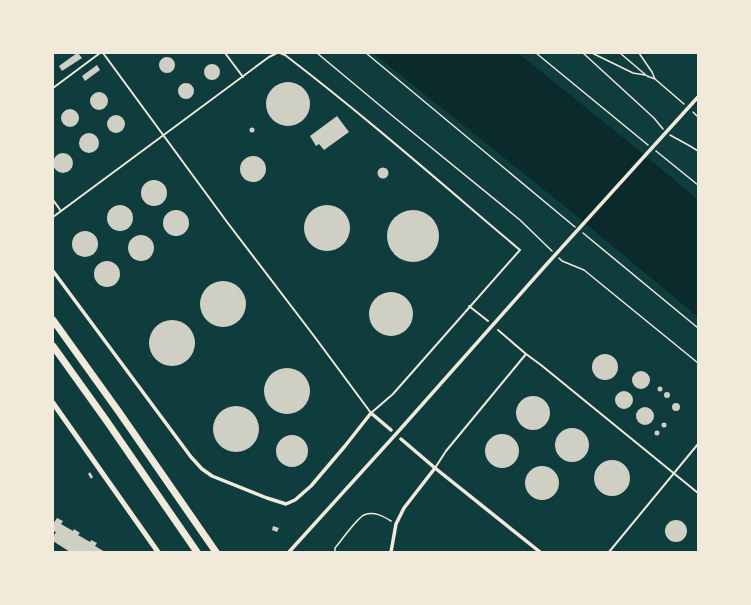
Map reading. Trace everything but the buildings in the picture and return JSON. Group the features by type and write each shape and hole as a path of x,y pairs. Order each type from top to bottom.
{"highway":[{"path":"53,320 216,552"},
{"path":"53,346 197,552"}],"main road":[{"path":"53,403 158,552"}],"street":[{"path":"289,552 698,97"},
{"path":"53,271 191,457 202,470 212,476 286,504 295,500 311,486 371,413 391,430"},
{"path":"401,439 540,552"},
{"path":"391,552 396,524 404,508 435,468"}],"lane":[{"path":"53,88 101,53 371,413 393,394 520,250 410,156 316,79 285,55 280,53"},
{"path":"225,53 243,77"},
{"path":"53,217 269,57 277,53"},
{"path":"53,200 61,211"},
{"path":"470,306 488,321"},
{"path":"498,330 698,493"},
{"path":"435,468 446,451 526,354"},
{"path":"610,552 698,444"}],"path":[{"path":"317,53 394,118 520,220 553,252"},
{"path":"366,53 698,328"},
{"path":"536,53 650,147"},
{"path":"583,53 654,118 661,128 673,137 698,151"},
{"path":"592,53 633,73 647,76"},
{"path":"620,53 647,76 655,80 688,107 698,117"},
{"path":"639,53 652,72 655,80"},
{"path":"656,152 698,186"},
{"path":"557,256 562,261 584,270 698,363"},
{"path":"335,552 335,548 363,515 372,514 383,516 396,524"}],"water":[{"path":"373,53 518,53 652,161 698,200 698,317 563,205"}]}
